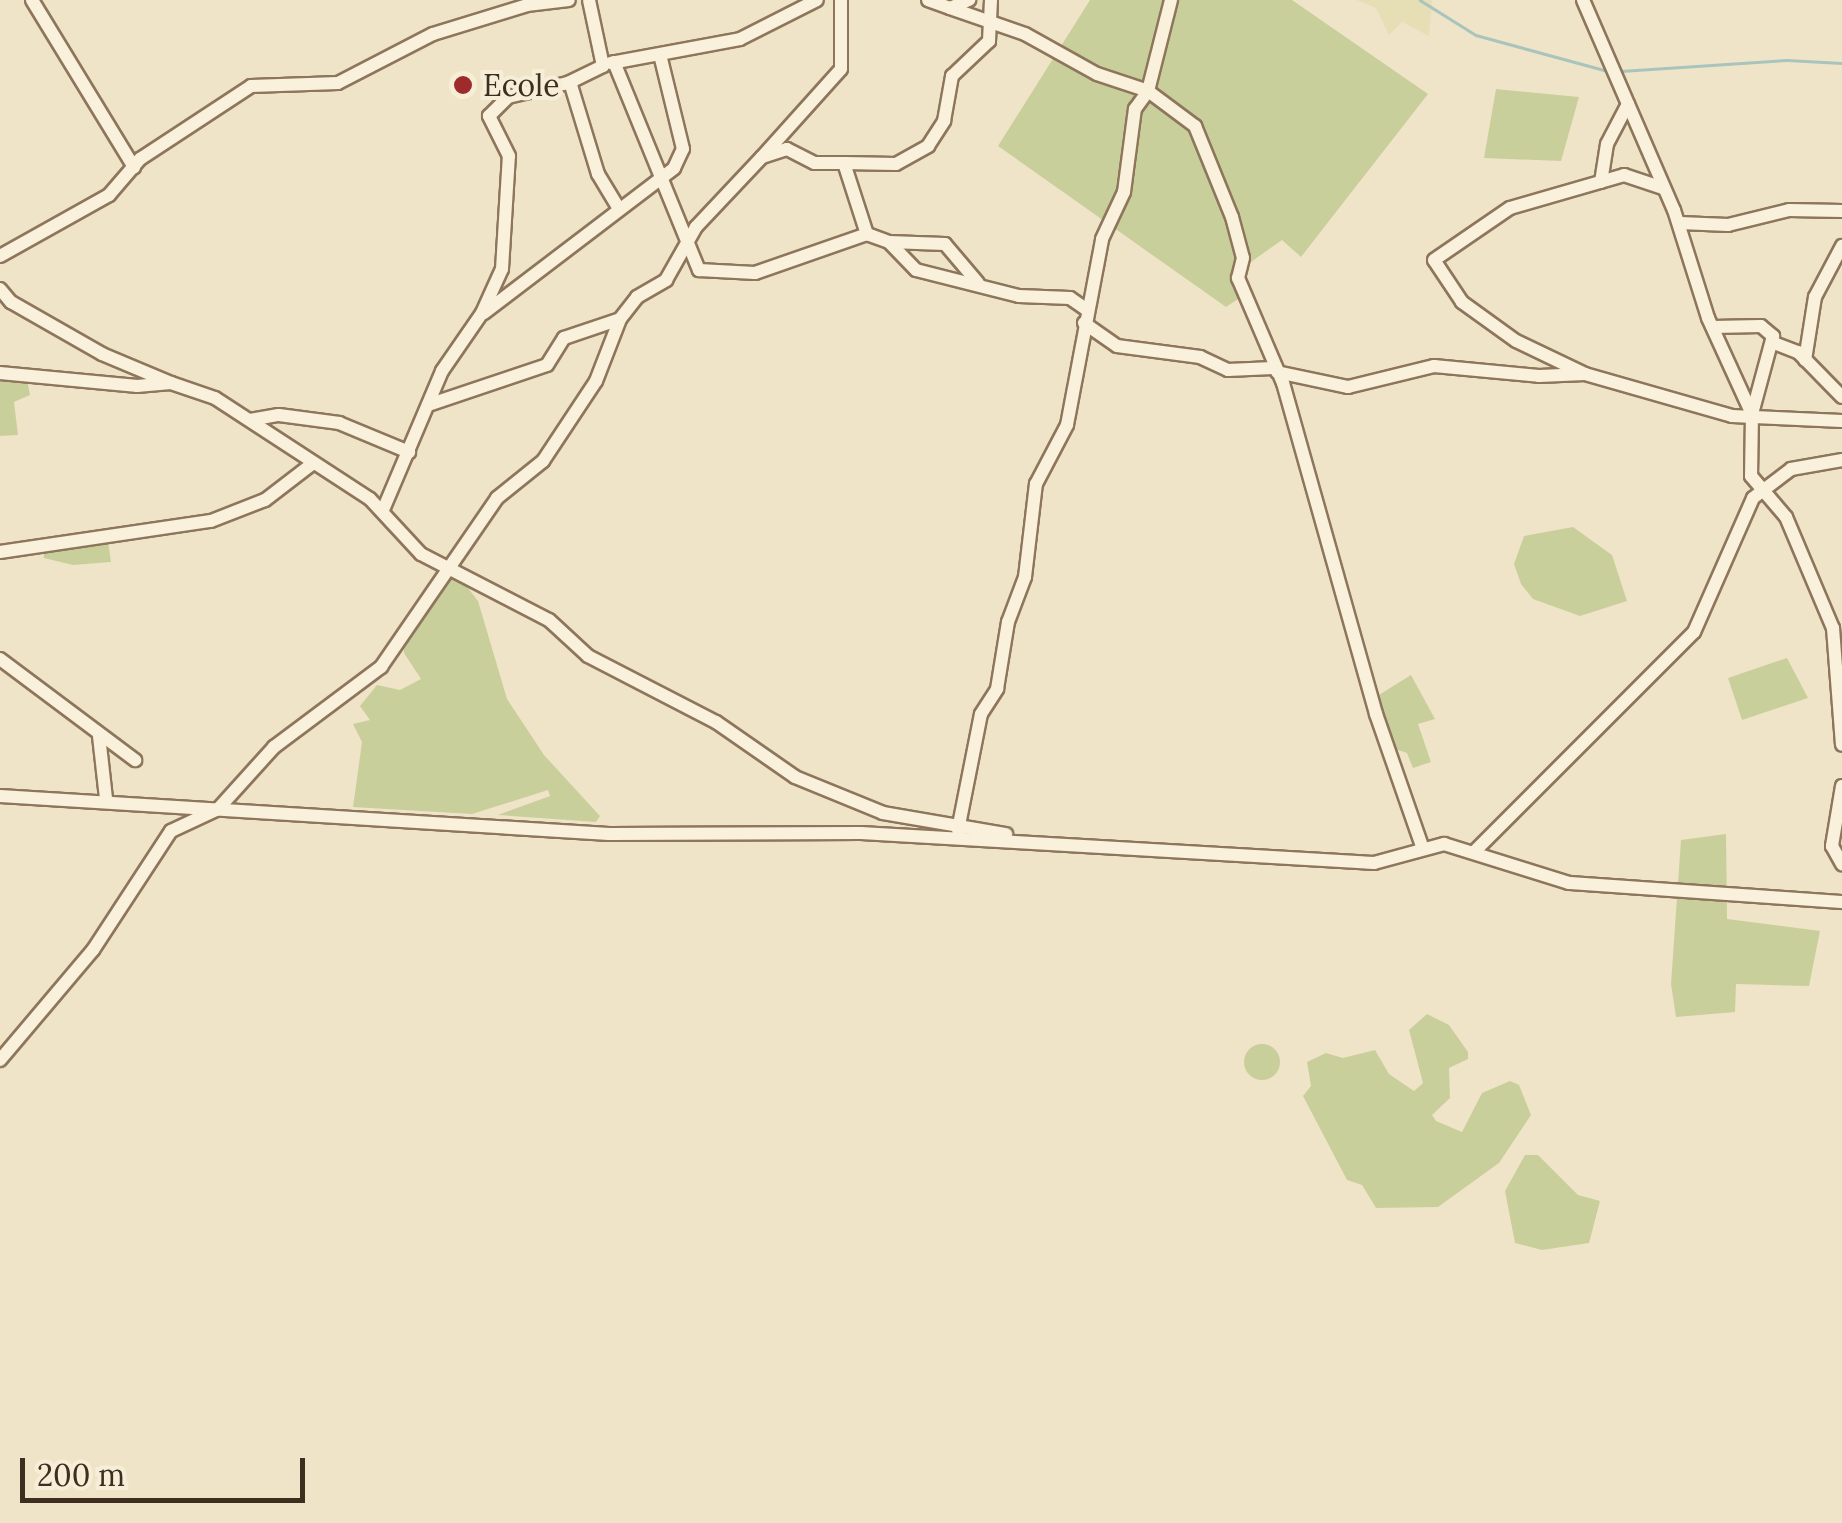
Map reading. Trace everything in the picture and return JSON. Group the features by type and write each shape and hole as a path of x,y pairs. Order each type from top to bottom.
{"street":[{"path":"32,0 134,168"},
{"path":"0,256 108,195 134,168 251,86 338,84 433,34 527,5 569,0"},
{"path":"589,0 609,64 656,179 673,202 686,246 699,270 733,276 867,234 889,242 945,244 978,283"},
{"path":"382,510 442,371 482,313 502,269 508,150 488,116 508,97 570,82 609,64 661,59 740,40 816,0"},
{"path":"0,1060 92,950 166,837 220,806 274,747 382,668 453,571 498,498 543,461 596,381 620,319 645,289 666,280 718,200 841,69 841,0"},
{"path":"928,0 992,27 1025,34 1097,74 1148,91 1194,126 1232,217 1243,258 1238,278 1256,308 1318,492 1376,714 1422,849"},
{"path":"950,8 969,0"},
{"path":"762,157 787,148 815,163 896,164 920,154 941,130 952,76 984,49 992,27 991,0"},
{"path":"958,830 981,714 997,689 1008,622 1025,578 1039,473 1071,407 1102,240 1124,192 1136,108 1148,91 1170,0"},
{"path":"1583,0 1680,224 1713,327 1752,416"},
{"path":"482,313 566,255 617,206 674,168 683,148 661,59"},
{"path":"570,82 598,174 617,206"},
{"path":"1601,182 1607,144 1628,104"},
{"path":"844,163 867,234"},
{"path":"1664,188 1631,176 1510,208 1434,260 1462,302 1516,341 1585,374 1752,416 1842,420"},
{"path":"1680,224 1728,225 1789,210 1842,211"},
{"path":"889,242 916,270 1019,296 1070,298 1117,346 1197,356 1228,370 1275,370 1348,387 1434,366 1538,376 1585,374"},
{"path":"1805,360 1813,303 1842,246"},
{"path":"0,289 11,302 102,354 215,398 382,510 421,554 549,620 588,656 716,722 795,777 883,812 1013,840 1374,863 1444,844 1570,884 1842,902"},
{"path":"430,404 547,365 564,338 620,319"},
{"path":"1713,327 1761,326 1774,343 1805,360 1842,397"},
{"path":"1774,343 1752,416 1748,464 1786,516 1833,628 1842,745"},
{"path":"0,373 136,386 171,383"},
{"path":"250,420 279,415 339,423 409,452"},
{"path":"1474,852 1694,632 1713,600 1747,509 1763,489 1791,468 1842,460"},
{"path":"0,552 211,521 265,500 312,464"},
{"path":"0,659 27,674 100,736 135,760"},
{"path":"100,736 106,798"},
{"path":"1842,786 1832,846 1842,864"},
{"path":"0,796 106,798 609,834 958,830"}],"shaded area":[{"path":"1357,0 1432,0 1429,36 1402,22 1389,35 1376,8"}],"green space":[{"path":"1090,0 1292,0 1428,94 1301,257 1282,240 1231,276 1244,295 1226,307 998,146"},
{"path":"1496,89 1579,97 1561,161 1484,158"},
{"path":"26,373 30,395 14,402 18,435 0,436 0,374"},
{"path":"1573,527 1612,555 1627,601 1580,616 1533,599 1521,584 1514,564 1524,536"},
{"path":"107,534 111,562 73,565 44,558 43,548"},
{"path":"455,571 478,601 507,699 544,755 600,816 596,822 498,815 550,796 548,790 472,814 353,807 362,742 353,724 370,720 360,706 377,685 400,690 421,679 404,653 403,637"},
{"path":"1787,658 1808,698 1742,720 1728,678"},
{"path":"1411,675 1435,719 1418,724 1431,762 1413,768 1407,753 1389,747 1374,698"},
{"path":"1726,834 1727,919 1820,931 1809,986 1736,984 1735,1012 1676,1017 1671,984 1681,840"},
{"path":"1427,1014 1449,1025 1468,1052 1468,1059 1449,1068 1450,1098 1432,1115 1436,1121 1462,1132 1482,1093 1510,1081 1519,1085 1531,1115 1499,1163 1438,1207 1376,1208 1362,1185 1347,1180 1303,1096 1311,1086 1307,1062 1326,1053 1343,1058 1375,1050 1389,1074 1414,1091 1423,1083 1409,1030"},
{"path":"1262,1044 1275,1049 1280,1062 1275,1075 1262,1080 1249,1075 1244,1062 1249,1049"},
{"path":"1525,1155 1538,1155 1578,1195 1600,1201 1589,1243 1542,1250 1515,1243 1505,1191"}],"waterway":[{"path":"1420,0 1476,35 1608,71"},
{"path":"1621,71 1787,60 1842,63"}],"place":[{"name":"Ecole","path":"463,85"}]}
